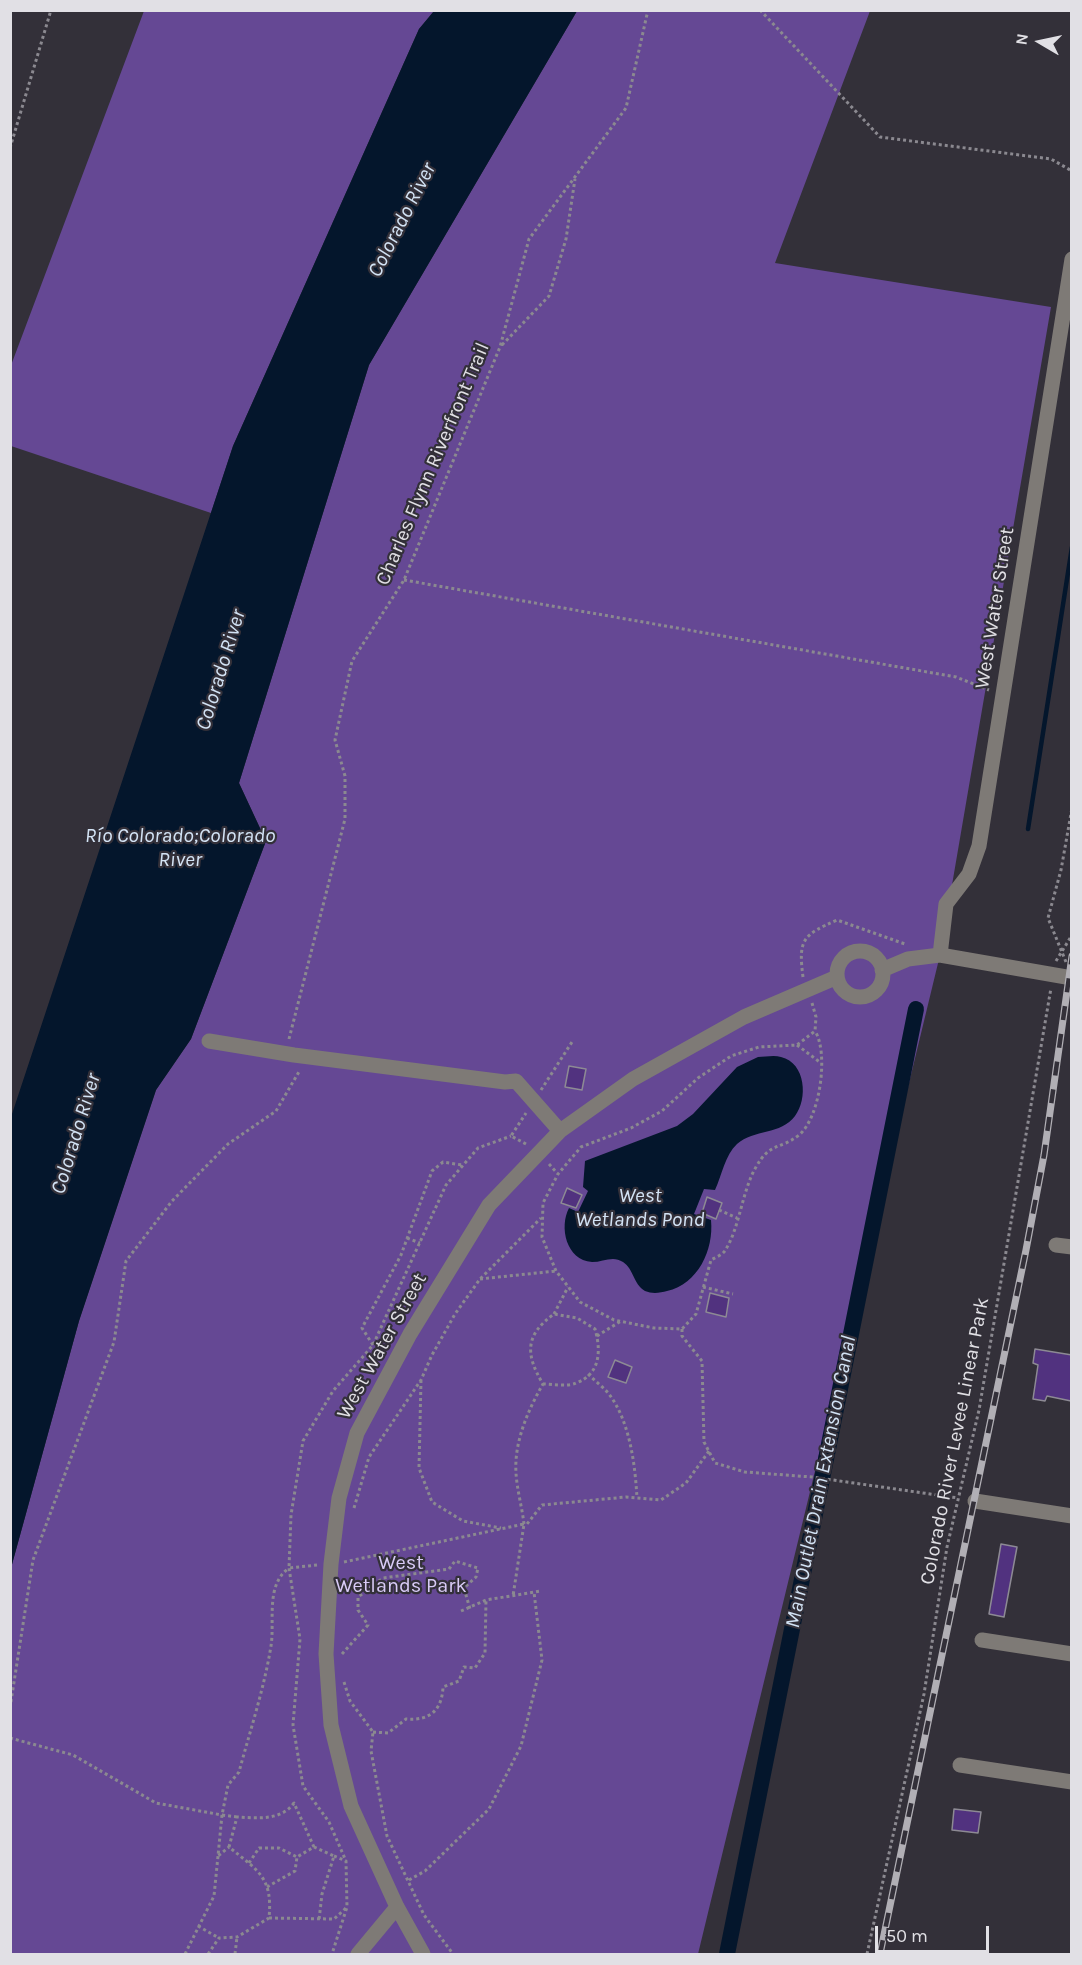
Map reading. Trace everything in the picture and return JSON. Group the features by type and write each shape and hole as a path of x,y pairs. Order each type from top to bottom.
{"street":[{"name":"West Water Street","path":"940,955 946,904 969,874 979,846 1071,259"},
{"path":"860,951 874,956 882,970 880,985 869,995 861,997 848,994 837,977 840,962 852,952 860,951"},
{"path":"882,970 908,959 940,955 1063,976"},
{"name":"West Water Street","path":"423,1954 397,1907 351,1806 331,1725 326,1654 331,1564 339,1498 363,1423 410,1334 489,1205 560,1131 633,1079 744,1017 837,977"},
{"path":"209,1041 307,1057 505,1083 516,1080 560,1131"},
{"path":"1056,1245 1071,1247"},
{"path":"975,1500 1071,1516"},
{"path":"982,1640 1071,1654"},
{"path":"960,1765 1071,1782"},
{"path":"358,1954 397,1907"}],"path":[{"path":"10,148 51,10"},
{"name":"Charles Flynn Riverfront Trail","path":"286,1054 345,819 345,776 335,740 352,661 404,580 500,347 529,239 626,108 648,10"},
{"path":"760,10 880,137 1051,159 1071,171"},
{"path":"500,347 549,296 566,239 575,177"},
{"path":"404,580 956,677 1002,695"},
{"path":"1063,976 1066,959 1048,918 1061,870 1071,808"},
{"path":"915,944 905,944 837,920 811,932 800,952 807,990 816,1017 815,1031 822,1041 821,1080 813,1112 800,1135 765,1151 754,1170 726,1250 711,1260 696,1314 682,1329 682,1336 702,1361 704,1442 715,1463 745,1472 812,1477 975,1500"},
{"name":"Colorado River Levee Linear Park","path":"867,1954 924,1694 944,1566 979,1410 1063,976 1062,948 1071,934"},
{"path":"682,1329 654,1328 621,1321 580,1302 556,1271 542,1236 543,1203 558,1174 581,1147 632,1128 662,1111 698,1078 731,1056 759,1047 797,1045 815,1031"},
{"path":"797,1045 821,1063"},
{"path":"10,1708 33,1560 114,1342 126,1262 172,1201 220,1152 276,1111 307,1057"},
{"path":"333,1954 347,1907 346,1861 329,1822 303,1786 293,1725 300,1639 289,1568 291,1515 303,1441 333,1391 373,1345 446,1185 478,1148 511,1136"},
{"path":"373,1345 362,1328 407,1238 432,1172 443,1162 463,1166"},
{"path":"719,1210 737,1218"},
{"path":"353,1513 369,1457 421,1380 455,1314 480,1279 543,1217"},
{"path":"407,1238 420,1243"},
{"path":"480,1279 556,1271"},
{"path":"543,1384 535,1370 530,1347 537,1326 554,1314 568,1287"},
{"path":"703,1287 733,1294"},
{"path":"543,1384 576,1384 595,1370 601,1347 595,1329 577,1318 554,1314"},
{"path":"597,1336 621,1321"},
{"path":"588,1374 609,1394 625,1428 635,1466 637,1498"},
{"path":"421,1380 419,1467 432,1502 463,1521 503,1528"},
{"path":"513,1596 524,1524 516,1472 520,1436 533,1401 543,1384"},
{"path":"185,1954 214,1896 222,1815 228,1785 240,1773 271,1646 273,1593 280,1574 289,1568 347,1562 527,1524 542,1505 626,1497 661,1500 686,1483 709,1451"},
{"path":"347,1562 348,1552"},
{"path":"342,1654 368,1625 358,1610 358,1597 383,1578 449,1569 455,1561 478,1568 476,1577 464,1588 470,1609"},
{"path":"461,1611 486,1600 541,1591"},
{"path":"409,1880 425,1871 489,1809 521,1746 542,1660 534,1592"},
{"path":"373,1732 388,1733 406,1719 419,1720 434,1714 442,1702 443,1687 459,1681 464,1667 475,1668 485,1653 486,1600"},
{"path":"341,1645 342,1665"},
{"path":"342,1677 350,1701 373,1732 371,1751 387,1836 424,1915 453,1954"},
{"path":"10,1738 73,1755 156,1803 222,1815 267,1819 289,1810 294,1803 314,1847 346,1861"},
{"path":"218,1856 229,1847 237,1817"},
{"path":"229,1847 260,1872 272,1895 269,1918"},
{"path":"297,1857 314,1847"},
{"path":"249,1863 259,1848 279,1848 297,1857"},
{"path":"319,1920 322,1894 334,1856"},
{"path":"267,1887 295,1871 297,1857"},
{"path":"198,1926 219,1938 237,1936 269,1918 334,1919 347,1907"},
{"path":"235,1954 237,1936"},
{"path":"208,1954 219,1938"}],"green space":[{"path":"144,11 434,11 419,29 233,446 211,513 11,446 10,368"},
{"name":"West Wetlands Park","path":"577,11 870,11 775,263 1051,307 940,955 698,1954 11,1954 11,1568 79,1321 156,1090 191,1039 266,841 239,783 369,365"}],"water":[{"name":"Río Colorado;Colorado River","path":"434,11 577,11 369,365 239,783 266,841 191,1039 156,1090 79,1321 11,1568 11,1117 233,446 419,29"},
{"name":"West Wetlands Pond","path":"758,1057 781,1057 796,1066 802,1082 802,1100 795,1116 789,1122 751,1136 737,1144 727,1159 715,1190 704,1189 694,1214 711,1220 710,1243 702,1264 695,1273 678,1287 650,1293 641,1288 627,1265 619,1260 592,1262 576,1255 567,1241 565,1224 569,1208 578,1212 588,1191 583,1187 585,1161 677,1126 693,1114 737,1067"}],"building":[{"path":"569,1066 586,1069 582,1090 565,1087"},
{"path":"567,1188 582,1195 576,1208 561,1203"},
{"path":"707,1197 722,1203 716,1219 702,1213"},
{"path":"710,1293 729,1298 726,1317 706,1312"},
{"path":"1035,1349 1072,1355 1071,1401 1047,1396 1045,1401 1033,1399 1038,1365 1033,1363"},
{"path":"615,1360 632,1367 626,1383 608,1377"},
{"path":"1001,1544 1017,1547 1004,1617 989,1614"},
{"path":"954,1809 981,1812 978,1833 952,1830"}],"waterway":[{"name":"Main Outlet Drain Extension Canal","path":"1028,829 1072,547"},
{"name":"Main Outlet Drain Extension Canal","path":"727,1954 916,1009"}],"railway":[{"path":"880,1954 1026,1250 1044,1155 1072,956"}],"water label":[{"name":"Colorado River","path":"402,220"},
{"name":"Colorado River","path":"221,670"},
{"name":"Colorado River","path":"76,1134"}]}
